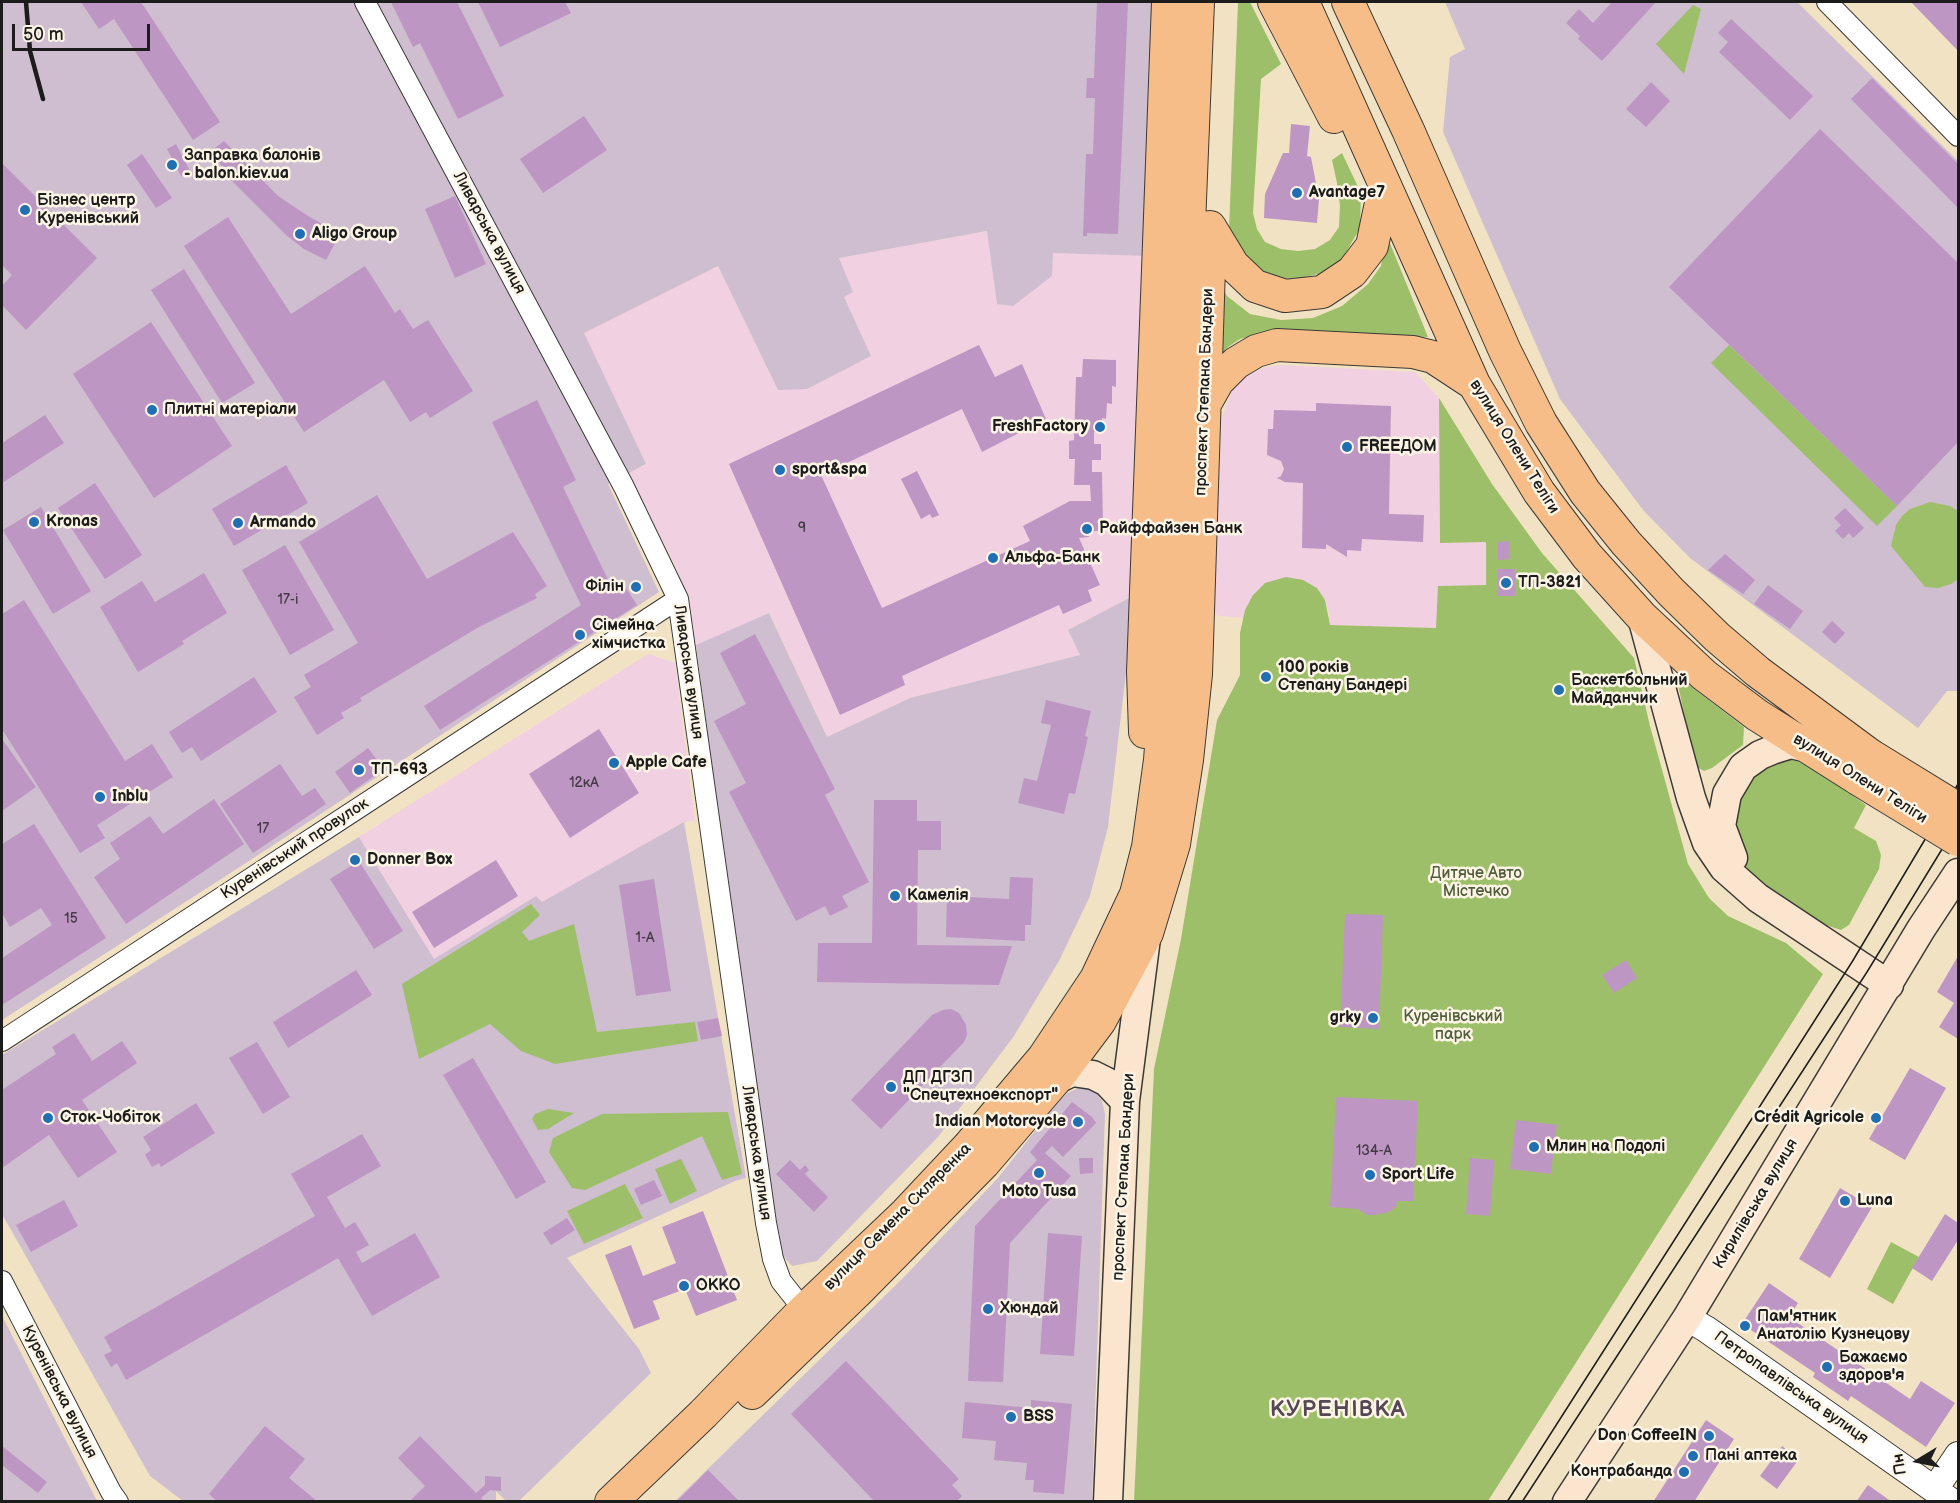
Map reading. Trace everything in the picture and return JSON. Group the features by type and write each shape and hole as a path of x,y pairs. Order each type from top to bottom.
{"main road":[{"path":"1148,847 1143,672 1168,2"},
{"path":"1274,2 1299,53 1381,203 1428,279"},
{"name":"вулиця Олени Теліги","path":"1303,2 1474,384 1539,492 1587,556 1642,617 1704,675 1757,715 1808,748 1864,767 1959,808"},
{"name":"вулиця Олени Теліги","path":"1350,6 1408,130 1505,351 1541,423 1585,492 1626,543 1717,637 1864,767 1959,840"},
{"name":"проспект Степана Бандери","path":"1136,894 1148,847 1160,760 1208,16"},
{"name":"проспект Степана Бандери","path":"1108,1502 1125,1101 1147,933 1174,844 1187,760 1196,674 1210,227 1208,16"},
{"path":"1210,227 1233,265 1255,286 1285,296 1322,292 1352,272 1372,246 1381,203"},
{"path":"1205,404 1218,381 1236,363 1256,351 1277,345 1413,352 1433,357 1474,384"},
{"path":"1642,617 1691,798 1707,843 1724,868 1758,898 1888,985"},
{"path":"1758,898 1732,857 1721,826 1727,794 1743,767 1760,755 1791,744 1808,748"},
{"name":"Кирилівська вулиця","path":"1567,1502 1688,1318 1921,929 1959,873"},
{"name":"вулиця Семена Скляренка","path":"642,1502 968,1147 1044,1057 1096,979 1136,894"},
{"name":"вулиця Семена Скляренка","path":"611,1502 703,1414 812,1319 898,1251 984,1163 1055,1080 1100,1021 1147,933"},
{"path":"1055,1080 1072,1072 1093,1074 1107,1082 1125,1101"}],"street":[{"name":"Ливарська вулиця","path":"365,2 624,487 678,599 766,1222 773,1259 781,1281 812,1319"},
{"path":"1827,2 1959,136"},
{"name":"Куренівський провулок","path":"2,1041 678,599"},
{"name":"Куренівська вулиця","path":"2,1281 118,1502"},
{"name":"Петропавлівська вулиця","path":"1688,1318 1938,1497"},
{"path":"1938,1497 1959,1455"}],"shaded area":[{"path":"2,2 1158,2 1146,256 1053,253 1052,276 1013,306 997,304 987,231 839,258 853,292 844,297 871,356 807,389 778,390 718,266 584,333 646,464 608,484 659,592 2,1020"},
{"path":"1445,2 1797,2 1958,161 1958,691 1947,691 1918,728 1690,558 1643,510 1560,399 1443,132 1450,57 1465,49"},
{"path":"988,231 997,304 1053,253 1146,256 1135,595 1068,630 1080,655 910,698 827,737 770,614 696,645 678,572 629,473 645,465 583,333 718,266 778,390 844,296 853,292 838,258"},
{"path":"1281,365 1415,372 1439,398 1440,543 1487,542 1486,585 1437,628 1329,625 1329,613 1325,600 1317,588 1245,610 1243,618 1212,615 1222,417 1233,388 1246,375 1266,367"},
{"path":"1135,595 1108,827 1090,896 1059,961 1014,1036 938,1137 817,1261 792,1266 776,1248 696,645 769,613 827,737 910,698 1080,655 1068,630"},
{"path":"648,654 675,663 695,821 684,822 542,903 536,896 434,960 359,837"},
{"path":"684,822 746,1178 567,1258 639,1349 651,1373 519,1501 506,1501 496,1491 496,1502 183,1501 150,1476 2,1214 2,1055 359,837 434,959 536,896 542,902"},
{"path":"1081,1087 1094,1090 1102,1101 1105,1114 1092,1501 674,1502 904,1277 998,1178 1057,1103 1067,1093"},
{"path":"2,1316 97,1501 2,1501"}],"green space":[{"path":"1238,2 1250,2 1281,64 1261,79 1253,213 1257,229 1265,242 1281,249 1298,251 1315,249 1330,240 1339,227 1340,205 1332,160 1342,153 1361,193 1360,228 1340,263 1322,273 1297,279 1276,278 1253,269 1229,230"},
{"path":"1693,5 1701,9 1684,74 1656,44"},
{"path":"1387,236 1428,337 1280,331 1260,333 1240,339 1228,347 1219,359 1223,288 1227,296 1250,314 1281,320 1313,318 1342,306 1368,284 1381,266"},
{"path":"1729,345 1897,506 1877,526 1711,363"},
{"name":"Куренівський парк","path":"1439,398 1492,484 1542,553 1634,658 1688,864 1709,898 1728,916 1786,943 1823,974 1488,1501 1134,1502 1154,1069 1181,939 1217,720 1240,675 1240,633 1245,610 1253,595 1265,583 1286,577 1303,580 1317,588 1325,600 1330,625 1436,628 1438,586 1486,585 1486,542 1440,543"},
{"path":"1930,502 1950,506 1958,511 1958,579 1938,588 1925,587 1891,546 1896,525 1902,516 1910,509"},
{"path":"1676,675 1744,727 1743,745 1712,768 1704,771 1695,766"},
{"path":"1786,758 1809,765 1866,805 1854,828 1876,841 1881,855 1879,869 1849,925 1841,930 1819,923 1757,884 1736,850 1731,805 1754,769"},
{"path":"531,904 540,915 522,932 529,941 574,924 597,1032 695,1022 698,1041 555,1064 521,1051 490,1024 419,1059 402,984"},
{"path":"548,1109 574,1113 548,1129 538,1130 532,1119 535,1114"},
{"path":"728,1112 742,1174 722,1180 702,1136 585,1190 572,1188 549,1152 553,1138 602,1114"},
{"path":"681,1159 697,1191 670,1204 655,1169"},
{"path":"625,1184 643,1218 584,1244 567,1211"},
{"path":"1891,1242 1919,1257 1893,1304 1867,1289"}],"building":[{"path":"81,2 141,2 220,122 193,140 114,19 99,29"},
{"path":"391,2 457,2 504,96 458,119 420,43 413,47"},
{"path":"478,2 565,2 571,13 500,47"},
{"path":"1097,2 1128,2 1118,234 1087,233 1087,236 1083,236 1086,154 1093,154 1095,98 1086,98 1087,78 1094,78"},
{"path":"1612,2 1656,2 1602,61 1578,39 1580,36 1566,23 1579,9 1593,23"},
{"path":"1911,2 1958,2 1958,51"},
{"path":"1731,19 1813,96 1790,120 1719,52 1728,42 1718,33"},
{"path":"1872,78 1958,164 1958,208 1851,99"},
{"path":"1651,82 1670,101 1646,127 1626,109"},
{"path":"584,116 607,150 543,193 520,159"},
{"path":"1291,124 1310,126 1307,156 1311,157 1319,199 1317,223 1264,218 1265,194 1283,153 1289,153"},
{"path":"1820,129 1958,263 1958,442 1897,506 1669,287"},
{"path":"224,141 278,196 340,234 326,260 304,249 286,235 232,181 211,151"},
{"path":"176,144 190,171 181,176 167,149"},
{"path":"142,154 172,198 156,208 127,165"},
{"name":"Бізнес центр Куренівський","path":"2,163 97,258 26,330 2,305 2,286 12,275 2,265"},
{"path":"455,196 486,264 455,278 425,209"},
{"path":"228,217 291,314 365,266 395,313 400,309 413,329 428,320 473,391 430,418 426,412 410,422 384,380 304,432 184,246"},
{"path":"184,269 255,383 222,403 151,290"},
{"name":"Плитні матеріали","path":"151,322 232,446 154,498 73,374"},
{"path":"979,345 995,377 1022,364 1046,419 982,452 962,409 821,475 882,608 1030,541 1023,526 1070,501 1091,501 1090,485 1074,485 1075,459 1069,459 1069,441 1074,440 1076,377 1082,377 1083,359 1116,360 1116,387 1112,386 1112,404 1107,403 1106,419 1102,418 1102,432 1094,432 1094,444 1101,444 1101,460 1092,460 1092,472 1102,472 1103,530 1089,532 1089,537 1079,538 1100,585 1088,590 1092,601 1063,614 1059,605 902,676 905,685 840,715 729,464"},
{"path":"537,400 576,480 563,487 614,592 624,585 637,605 440,730 424,706 581,605 492,422"},
{"name":"FREEДОМ","path":"1316,403 1391,406 1389,514 1424,515 1423,542 1362,539 1361,551 1347,550 1347,557 1326,544 1326,549 1302,548 1303,483 1285,482 1277,478 1281,476 1284,469 1281,461 1267,455 1268,429 1273,429 1274,410 1316,411"},
{"path":"45,415 64,443 2,483 2,443"},
{"path":"286,465 308,503 234,546 212,509"},
{"path":"917,471 939,515 932,518 930,514 921,519 901,479"},
{"path":"95,483 142,555 105,579 58,508"},
{"path":"377,495 427,579 513,532 547,586 535,594 537,598 479,627 360,698 362,701 341,713 344,718 317,735 294,697 311,687 304,675 358,643 299,542"},
{"path":"41,507 91,591 53,614 3,530"},
{"path":"1845,508 1864,528 1853,538 1849,533 1843,539 1835,531 1841,525 1834,518"},
{"path":"1509,541 1510,559 1498,560 1498,542"},
{"path":"285,545 334,630 290,655 242,570"},
{"path":"1725,554 1755,580 1743,594 1708,570"},
{"name":"ТП-3821","path":"1498,569 1515,569 1515,596 1498,596"},
{"path":"204,573 227,613 182,641 184,644 138,672 100,607 142,581 155,602"},
{"path":"1768,585 1803,611 1790,629 1754,604"},
{"path":"24,600 125,761 152,744 173,777 97,825 105,838 80,853 2,729 2,614"},
{"path":"1832,621 1845,633 1835,644 1822,632"},
{"path":"755,634 835,789 825,795 869,882 842,896 848,907 830,916 825,906 796,921 729,792 746,783 714,721 746,704 720,653"},
{"path":"254,677 277,712 201,761 192,747 182,753 169,732"},
{"path":"1046,700 1091,711 1085,736 1088,737 1075,794 1069,793 1064,814 1018,803 1024,778 1037,781 1051,725 1041,723"},
{"path":"599,729 639,793 570,838 529,774"},
{"path":"2,739 36,787 2,811"},
{"name":"ТП-693","path":"368,748 384,769 350,793 335,772"},
{"path":"280,764 302,796 315,788 326,804 253,853 220,804"},
{"path":"214,799 244,844 126,924 94,877 120,859 110,843 150,816 163,834"},
{"name":"Камелія","path":"874,800 917,800 917,821 941,821 941,850 918,850 917,945 1012,946 999,985 817,982 818,943 872,943"},
{"path":"34,824 106,938 2,1005 2,958 52,925 41,908 10,927 2,913 2,844"},
{"path":"496,860 518,896 434,948 412,912"},
{"path":"359,861 403,931 374,949 330,879"},
{"path":"1010,877 1033,878 1031,925 1025,925 1025,941 946,937 947,896 1009,899"},
{"path":"654,879 671,991 636,996 619,885"},
{"path":"1345,914 1383,915 1379,1029 1340,1027"},
{"path":"1958,956 1958,1039 1939,1027 1954,1003 1937,992"},
{"path":"1626,960 1637,978 1614,993 1602,975"},
{"path":"356,970 372,995 288,1048 273,1022"},
{"path":"951,1009 959,1013 966,1025 967,1035 964,1042 881,1129 851,1100 932,1015"},
{"path":"718,1018 722,1036 701,1040 697,1022"},
{"name":"Сток-Чобіток","path":"74,1033 92,1061 122,1041 137,1063 82,1100 117,1152 78,1178 49,1135 2,1168 2,1090 56,1054 52,1047"},
{"path":"257,1042 290,1097 263,1114 229,1058"},
{"path":"473,1058 546,1182 516,1199 443,1075"},
{"path":"1910,1068 1946,1088 1905,1160 1869,1139"},
{"path":"1336,1097 1418,1101 1413,1201 1397,1201 1396,1207 1389,1212 1375,1215 1367,1215 1358,1209 1330,1207"},
{"path":"1072,1102 1092,1117 1096,1123 1063,1157 1052,1146 1045,1153 1071,1176 1010,1243 1003,1382 968,1381 975,1226 1037,1160 1030,1152"},
{"path":"196,1103 215,1133 161,1167 159,1163 152,1167 145,1155 151,1150 143,1137"},
{"name":"Млин на Подолі","path":"1516,1120 1557,1125 1551,1174 1510,1169"},
{"path":"362,1134 381,1166 327,1197 345,1228 355,1222 369,1245 356,1252 362,1263 415,1233 440,1277 372,1316 338,1258 126,1380 117,1363 111,1367 104,1355 112,1351 104,1337 315,1216 291,1174"},
{"path":"1079,1158 1093,1158 1093,1173 1080,1174"},
{"path":"1470,1158 1494,1160 1490,1216 1466,1214"},
{"path":"790,1160 800,1170 805,1165 809,1170 805,1174 828,1197 814,1212 776,1174"},
{"path":"654,1180 662,1196 641,1205 634,1189"},
{"path":"1840,1188 1872,1207 1830,1278 1799,1259"},
{"path":"64,1200 78,1226 31,1252 16,1225"},
{"path":"703,1211 737,1300 696,1316 685,1289 653,1301 660,1319 634,1329 605,1255 631,1245 643,1276 676,1263 662,1227"},
{"path":"1945,1214 1958,1223 1958,1240 1932,1281 1912,1268"},
{"path":"567,1218 575,1230 551,1245 543,1233"},
{"path":"1048,1233 1082,1236 1074,1356 1040,1354"},
{"path":"1769,1283 1798,1303 1789,1317 1910,1399 1921,1381 1955,1403 1926,1447 1851,1396 1848,1401 1813,1377 1815,1373 1742,1324"},
{"path":"846,1361 959,1479 952,1485 962,1496 956,1502 875,1502 791,1414"},
{"path":"1031,1400 1072,1404 1064,1494 1033,1492 1034,1480 1025,1480 1027,1463 994,1460 996,1441 962,1438 965,1402 1031,1408"},
{"path":"1706,1420 1734,1439 1694,1502 1653,1502"},
{"path":"265,1426 305,1459 289,1478 318,1502 218,1502 209,1494"},
{"path":"420,1436 476,1493 485,1485 485,1476 501,1477 501,1491 490,1490 481,1498 484,1502 409,1502 425,1486 398,1458"},
{"path":"2,1446 47,1482 38,1493 2,1465"},
{"path":"1782,1446 1799,1459 1777,1489 1760,1476"},
{"path":"708,1470 740,1502 676,1502"},
{"path":"1868,1485 1892,1502 1856,1502"}],"tram line":[{"path":"1507,1502 1852,962 1958,784"},
{"path":"1522,1502 1867,972 1958,823"}],"railway":[{"path":"26,2 30,51 43,99"}],"place":[{"name":"Заправка балонів - balon.kiev.ua","path":"172,165"},
{"name":"Avantage7","path":"1297,193"},
{"name":"Бізнес центр Куренівський","path":"25,210"},
{"name":"Aligo Group","path":"300,234"},
{"name":"Плитні матеріали","path":"152,410"},
{"name":"FreshFactory","path":"1100,427"},
{"name":"FREEДОМ","path":"1347,447"},
{"name":"sport&spa","path":"780,470"},
{"name":"Kronas","path":"34,522"},
{"name":"Armando","path":"238,523"},
{"name":"Райффайзен Банк","path":"1087,529"},
{"name":"Альфа-Банк","path":"993,558"},
{"name":"ТП-3821","path":"1506,583"},
{"name":"Філін","path":"636,587"},
{"name":"Сімейна хімчистка","path":"580,635"},
{"name":"100 років Степану Бандері","path":"1266,677"},
{"name":"Баскетбольний Майданчик","path":"1559,690"},
{"name":"Apple Cafe","path":"614,763"},
{"name":"ТП-693","path":"359,770"},
{"name":"Inblu","path":"100,797"},
{"name":"Donner Box","path":"355,860"},
{"name":"Камелія","path":"895,896"},
{"name":"grky","path":"1373,1018"},
{"name":"ДП ДГЗП \"Спецтехноекспорт\"","path":"891,1087"},
{"name":"Сток-Чобіток","path":"48,1118"},
{"name":"Crédit Agricole","path":"1876,1118"},
{"name":"Indian Motorcycle","path":"1078,1122"},
{"name":"Млин на Подолі","path":"1534,1147"},
{"name":"Moto Tusa","path":"1039,1173"},
{"name":"Sport Life","path":"1370,1175"},
{"name":"Luna","path":"1845,1201"},
{"name":"ОККО","path":"684,1286"},
{"name":"Хюндай","path":"988,1309"},
{"name":"Пам'ятник Анатолію Кузнецову","path":"1745,1326"},
{"name":"Бажаємо здоров'я","path":"1827,1367"},
{"name":"BSS","path":"1011,1417"},
{"name":"Don CoffeeIN","path":"1709,1436"},
{"name":"Пані аптека","path":"1693,1456"},
{"name":"Контрабанда","path":"1684,1472"}],"district":[{"name":"КУРЕНІВКА","path":"1338,1410"}],"park label":[{"name":"Дитяче Авто Містечко","path":"1476,883"}]}
